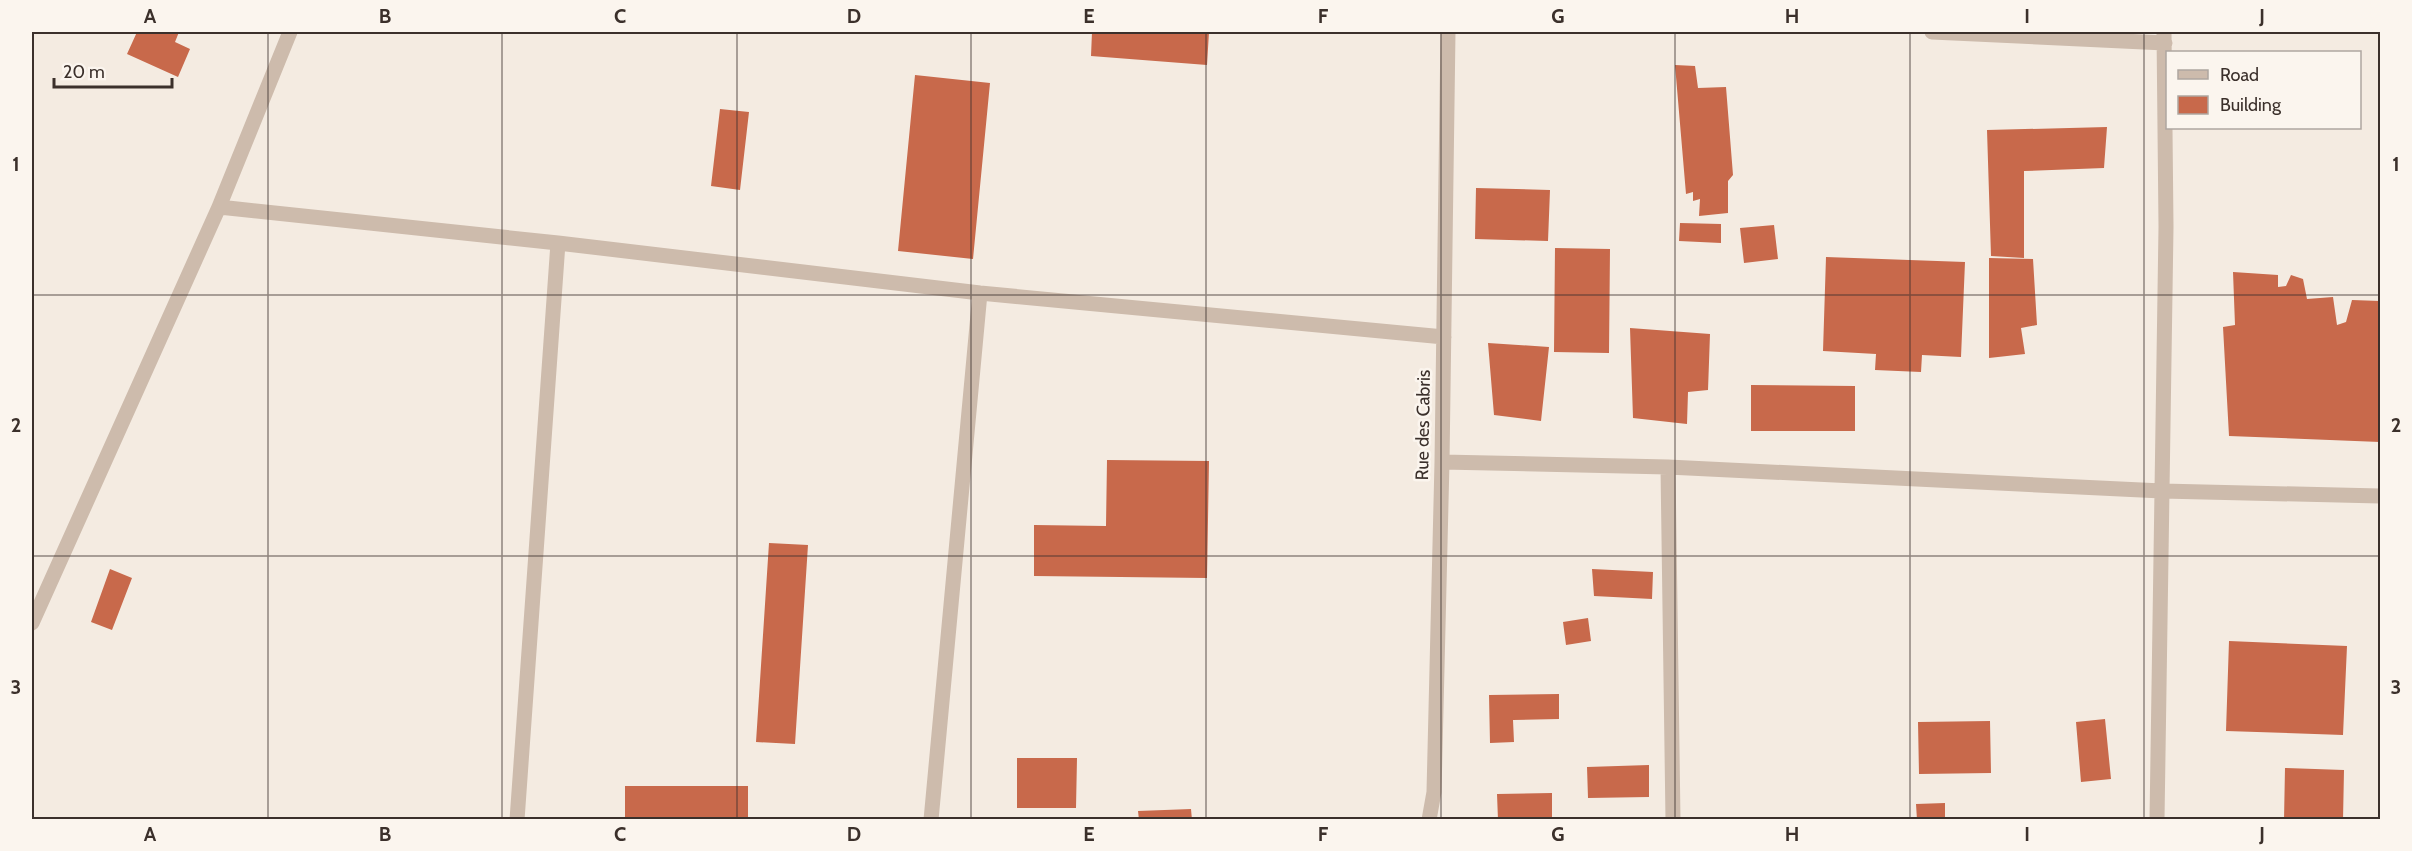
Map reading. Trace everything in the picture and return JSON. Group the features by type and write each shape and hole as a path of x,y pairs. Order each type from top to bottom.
{"street":[{"path":"32,623 219,207 290,32"},
{"name":"Rue des Cabris","path":"1429,819 1434,792 1442,462 1448,32"},
{"path":"1932,32 2164,37 2166,227 2157,819"},
{"path":"219,207 558,243 980,293 1444,337"},
{"path":"517,819 558,243"},
{"path":"931,819 980,293"},
{"path":"1442,462 1668,467 2162,491 2380,496"},
{"path":"1668,467 1673,819"}],"building":[{"path":"137,32 179,32 175,42 190,49 178,77 127,54"},
{"path":"1092,32 1209,32 1207,65 1091,56"},
{"path":"1675,65 1695,66 1698,88 1726,87 1733,175 1728,181 1728,213 1699,216 1700,199 1693,201 1693,192 1686,194"},
{"path":"915,75 990,83 973,259 898,251"},
{"path":"720,109 749,112 740,190 711,186"},
{"path":"2107,127 2104,168 2024,171 2024,258 1991,256 1987,130"},
{"path":"1476,188 1550,190 1548,241 1475,239"},
{"path":"1680,223 1721,224 1721,243 1679,241"},
{"path":"1774,225 1778,259 1744,263 1740,228"},
{"path":"1555,248 1610,249 1609,353 1554,352"},
{"path":"1826,257 1965,262 1961,357 1922,355 1921,372 1875,370 1876,354 1823,351"},
{"path":"1989,258 2033,259 2037,325 2021,328 2025,354 1989,358"},
{"path":"2233,272 2278,275 2278,287 2286,286 2291,275 2303,279 2307,299 2333,297 2337,325 2346,322 2352,300 2380,301 2380,442 2229,436 2223,327 2235,325"},
{"path":"1630,328 1710,334 1708,390 1688,392 1687,424 1633,418"},
{"path":"1488,343 1549,347 1541,421 1494,415"},
{"path":"1751,385 1855,386 1855,431 1751,431"},
{"path":"1107,460 1209,461 1207,578 1034,576 1034,525 1106,526"},
{"path":"769,543 808,545 795,744 756,742"},
{"path":"110,569 132,578 112,630 91,622"},
{"path":"1592,569 1653,572 1652,599 1594,596"},
{"path":"1588,618 1591,641 1566,645 1563,622"},
{"path":"2229,641 2347,646 2343,735 2226,731"},
{"path":"1559,694 1559,719 1513,720 1514,742 1490,743 1489,695"},
{"path":"2105,719 2111,779 2081,782 2076,722"},
{"path":"1990,721 1991,773 1919,774 1918,722"},
{"path":"1017,758 1077,758 1076,808 1017,808"},
{"path":"1649,765 1649,797 1588,798 1587,767"},
{"path":"2285,768 2344,770 2343,820 2284,820"},
{"path":"625,786 748,786 748,820 625,820"},
{"path":"1552,793 1552,820 1498,820 1497,794"},
{"path":"1945,803 1945,820 1917,820 1916,804"},
{"path":"1191,809 1192,820 1139,820 1138,811"}]}
